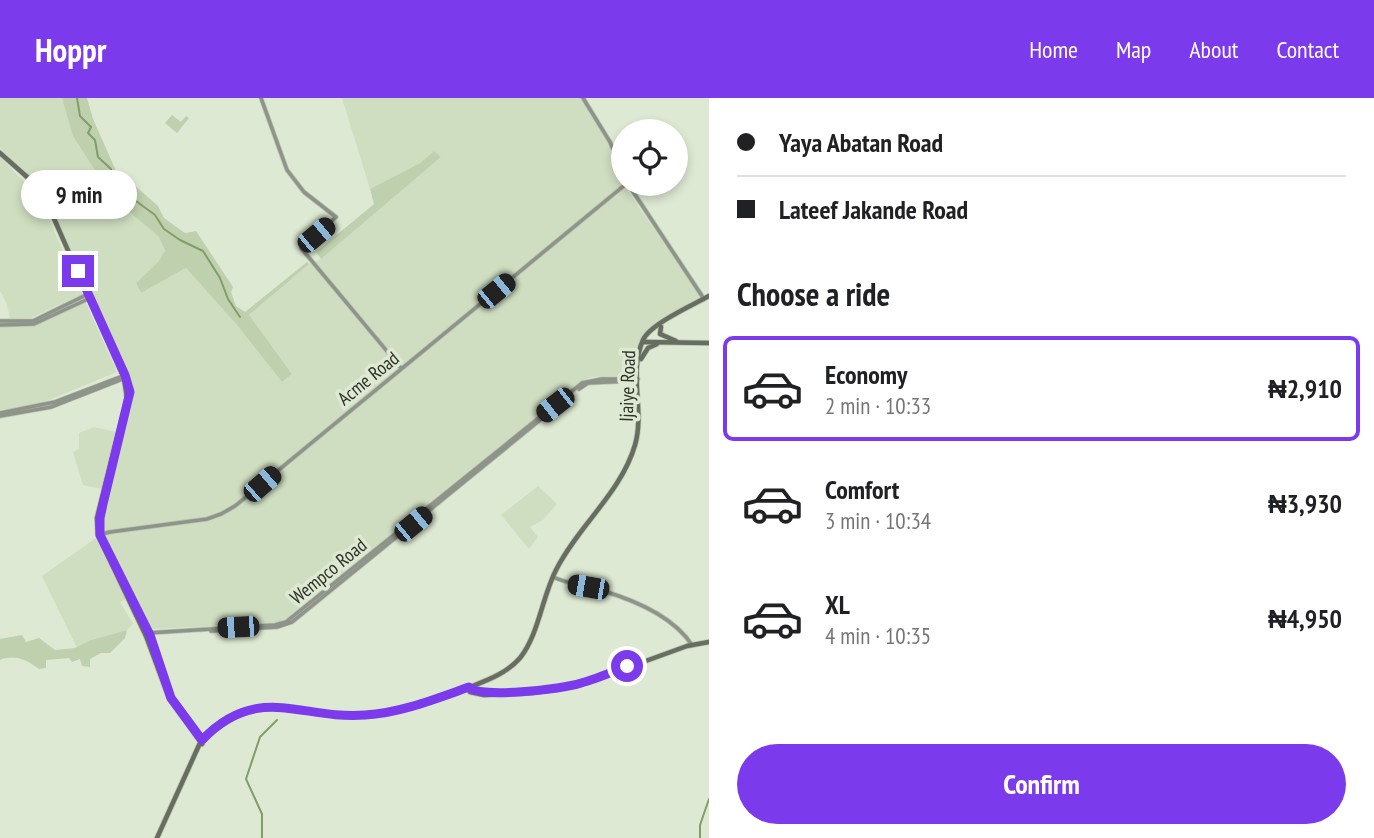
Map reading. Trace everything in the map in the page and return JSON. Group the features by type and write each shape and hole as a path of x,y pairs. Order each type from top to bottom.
{"main road":[{"path":"0,153 42,193 124,377 128,398 97,518 99,533 149,635 171,698 202,742"},
{"path":"645,340 707,298"},
{"path":"645,340 707,298"},
{"path":"661,327 660,334 677,341"},
{"path":"645,340 693,342"},
{"path":"645,340 664,343 709,342"},
{"name":"Ijaiye Road","path":"636,380 645,340"},
{"name":"Ijaiye Road","path":"470,690 493,680 515,666 524,656 564,556 621,477 630,459 638,430 636,380 645,340"},
{"path":"641,359 648,348 664,343"},
{"path":"149,635 167,695 202,742"},
{"path":"158,838 196,751 202,742 233,720 263,710 288,709 356,717 395,713 470,690 493,693 547,690 577,684 691,644 709,641"},
{"path":"191,730 197,743 196,751"},
{"path":"158,838 202,742"}],"street":[{"path":"261,98 287,170 295,183 311,199 336,217 302,247 402,368"},
{"path":"583,98 611,144"},
{"name":"Acme Road","path":"99,533 205,519 226,512 612,196"},
{"path":"635,196 707,298"},
{"path":"0,323 33,321 88,296"},
{"path":"0,415 51,407 124,377"},
{"name":"Wempco Road","path":"149,635 283,624 582,383 602,379 636,380"},
{"path":"554,577 604,591 646,608 672,625 691,644"}],"shaded area":[{"path":"0,98 62,98 112,197 159,237 165,252 136,283 141,293 186,268 237,325 282,382 292,374 249,315 309,264 321,259 441,157 434,151 420,163 370,189 342,98 581,98 611,148 611,196 631,196 701,297 644,334 633,375 592,377 579,382 295,614 281,621 265,624 150,629 105,539 102,523 133,400 132,392 40,186 0,148"},
{"path":"62,98 87,98 93,119 117,173 158,206 164,218 185,233 196,231 233,287 231,292 236,306 245,312 307,262 309,264 249,315 292,374 282,382 237,325 186,268 141,293 136,283 159,261 165,251 159,237 112,197 73,136"},
{"path":"172,115 181,122 186,116 189,118 177,133 165,123"},
{"path":"434,151 441,157 321,259 316,252 374,204 370,189 420,163"},
{"path":"0,157 39,197 82,294 31,318 10,318 0,291"},
{"path":"85,301 117,372 39,404 0,410 0,327 35,326"},
{"path":"94,427 116,432 102,489 83,485 73,452 79,449 79,433"},
{"path":"538,486 557,504 543,520 530,527 538,537 529,549 501,515"},
{"path":"96,538 127,599 120,602 133,624 127,630 91,640 77,648 42,576"},
{"path":"127,630 125,638 110,653 101,653 90,659 90,667 82,666 80,659 72,662 69,658 46,660 46,668 39,669 21,659 0,660 0,639 22,635 26,642 39,638 55,650 75,648 91,640"}],"waterway":[{"path":"77,98 80,116 91,127 88,133 95,140 98,157 111,169 111,175 121,190 155,215 164,229 203,251 240,317"},
{"path":"262,838 262,814 246,779 260,737 277,720"},
{"path":"700,838 700,825 709,799"}],"route":[{"path":"78,271 125,375 130,392 100,518 100,535 150,635 167,690 202,740 232,718 259,709 279,706 356,716 382,714 469,687 472,691 484,693 547,690 580,684 627,666"}]}
